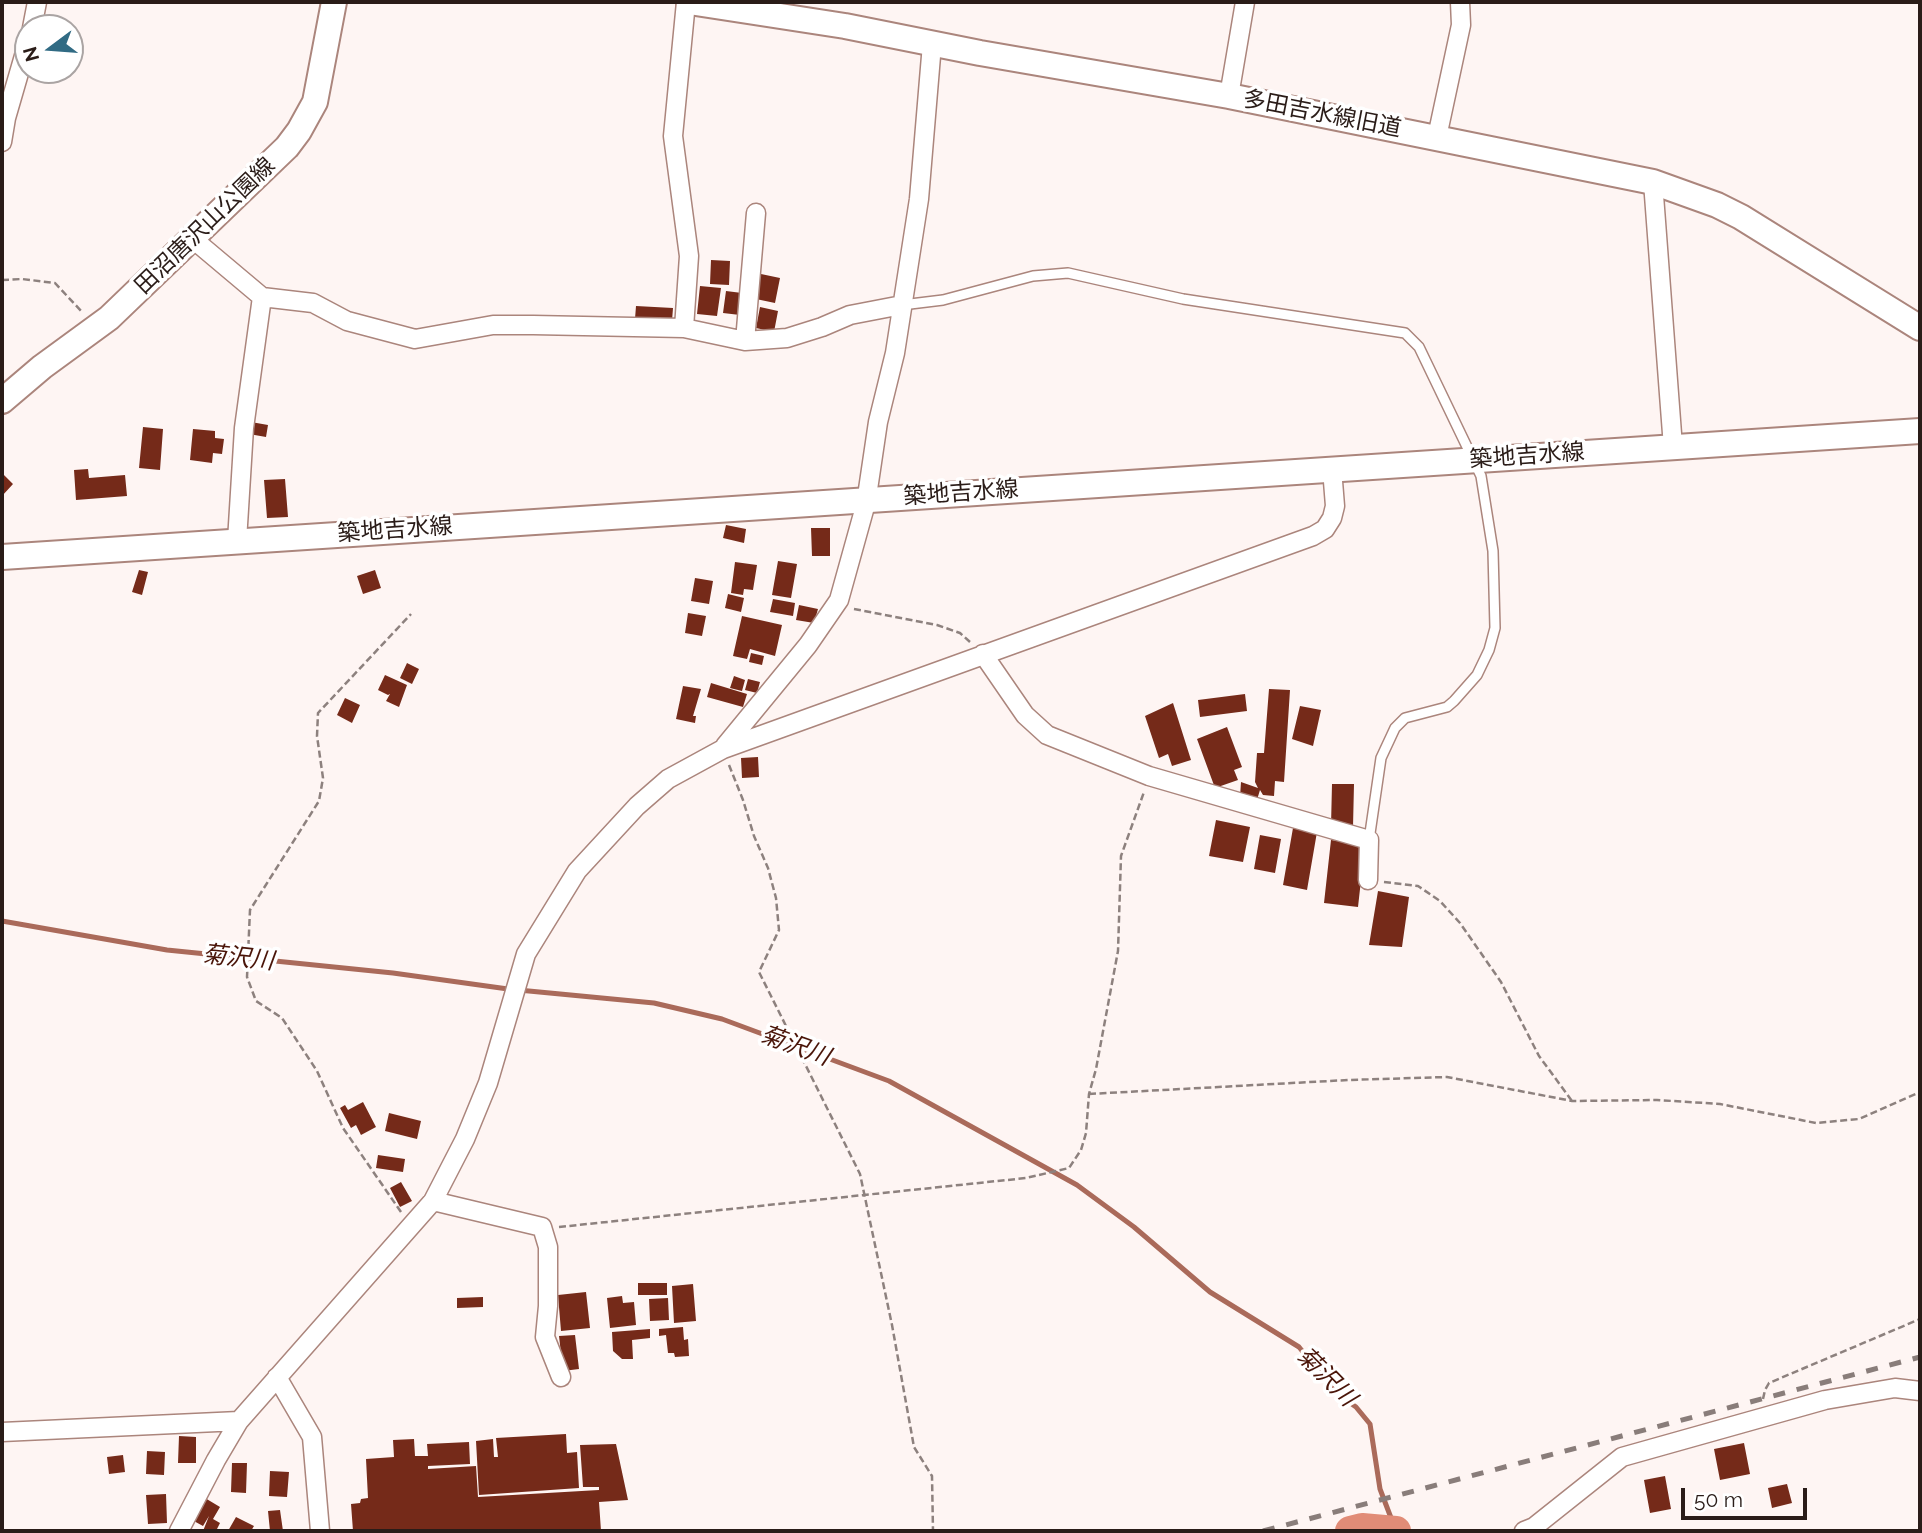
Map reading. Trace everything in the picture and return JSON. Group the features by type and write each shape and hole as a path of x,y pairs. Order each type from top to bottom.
{"main road":[{"name":"田沼唐沢山公園線","path":"2,401 95,329 193,239 287,147 304,124 315,102 334,2"},
{"name":"多田吉水線旧道","path":"687,2 845,26 932,44 1229,96 1653,182 1717,205 1741,217 1920,328"},
{"name":"築地吉水線","path":"2,557 1920,431"}],"street":[{"path":"684,328 689,256 673,136 687,2"},
{"path":"1229,96 1245,2"},
{"path":"1437,137 1461,25 1460,2"},
{"path":"723,749 808,645 839,600 867,499 878,422 895,353 919,199 932,44"},
{"path":"2,142 4,118 15,84"},
{"path":"1653,182 1673,447"},
{"path":"746,341 755,213"},
{"path":"193,239 262,296 313,303 347,321 415,339 493,325 684,328 746,341 787,338 850,315 902,305"},
{"path":"237,541 244,428 262,296"},
{"path":"179,1531 239,1421 433,1201 465,1139 488,1083 526,954 577,871 636,806 668,779 723,749 1325,529 1335,506 1332,469"},
{"path":"983,653 1025,715 1047,735 1149,776 1369,840 1368,880"},
{"path":"433,1201 542,1227 548,1247 545,1338 561,1377"},
{"path":"277,1377 312,1437 320,1531"},
{"path":"1524,1531 1534,1527 1622,1457 1825,1400 1895,1388 1920,1391"},
{"path":"2,1432 239,1421"}],"lane":[{"path":"902,305 943,300 1033,276 1068,273 1183,299 1405,332 1419,347 1481,476 1493,551 1495,628 1477,675 1454,701 1447,707 1405,718 1395,727 1381,758 1369,840"}],"path":[{"path":"2,280 22,279 55,283 95,329"},
{"path":"839,600 856,611 937,625 960,633 983,653"},
{"path":"411,614 318,713 317,736 323,778 319,801 250,910 247,977 256,1001 282,1018 317,1071 343,1128 411,1226"},
{"path":"723,749 768,867 776,898 779,930 759,972 860,1174 914,1447 932,1476 933,1531"},
{"path":"542,1227 865,1197 1026,1178 1069,1168 1081,1150 1086,1133 1089,1094 1118,951 1121,856 1149,776"},
{"path":"1368,880 1418,886 1440,901 1473,940 1501,982 1539,1056 1572,1101"},
{"path":"1089,1094 1447,1077 1572,1101 1657,1100 1720,1104 1816,1123 1859,1119 1920,1092"},
{"path":"1760,1417 1769,1383 1920,1319"}],"building":[{"path":"711,260 730,261 729,285 710,284"},
{"path":"761,274 780,278 775,303 756,299"},
{"path":"700,286 721,288 717,316 697,314"},
{"path":"726,291 742,293 740,315 723,313"},
{"path":"636,306 673,308 672,321 635,319"},
{"path":"760,307 778,311 774,332 756,328"},
{"path":"251,422 268,425 266,437 249,434"},
{"path":"143,427 163,429 160,470 139,468"},
{"path":"193,429 215,431 215,438 224,439 222,454 213,453 212,463 190,460"},
{"path":"88,469 89,478 125,475 127,496 76,500 74,470"},
{"path":"2,473 13,484 2,496"},
{"path":"285,479 288,517 267,518 264,480"},
{"path":"726,525 746,529 744,543 723,538"},
{"path":"811,528 830,528 830,556 812,556"},
{"path":"778,561 797,564 791,598 772,595"},
{"path":"735,562 757,565 753,590 744,589 743,595 731,593"},
{"path":"139,570 148,572 142,595 132,592"},
{"path":"375,570 381,588 363,594 357,576"},
{"path":"695,578 713,581 709,604 691,601"},
{"path":"728,594 744,598 741,612 725,608"},
{"path":"773,599 795,603 793,616 770,612"},
{"path":"799,605 818,609 814,623 796,620"},
{"path":"688,613 706,616 702,636 685,633"},
{"path":"742,616 782,625 775,656 750,649 747,659 733,656"},
{"path":"751,653 764,656 762,665 749,662"},
{"path":"407,663 419,669 412,684 400,678"},
{"path":"385,675 407,685 399,707 386,701 390,694 378,690"},
{"path":"734,676 745,680 742,691 730,688"},
{"path":"748,679 760,682 757,693 745,690"},
{"path":"711,683 747,694 743,707 707,697"},
{"path":"683,686 701,689 693,716 696,716 695,723 676,719"},
{"path":"1269,689 1290,690 1284,782 1275,781 1274,796 1263,795 1260,790 1256,803 1240,797 1241,782 1258,788 1255,782 1257,753 1264,753"},
{"path":"1245,694 1247,711 1200,717 1198,700"},
{"path":"345,698 360,705 352,723 337,715"},
{"path":"1173,703 1191,760 1172,766 1168,754 1159,758 1145,716"},
{"path":"1300,706 1321,710 1313,746 1292,739"},
{"path":"1227,727 1242,767 1234,770 1238,780 1215,788 1197,739"},
{"path":"758,757 759,777 742,778 741,758"},
{"path":"1332,784 1354,784 1353,827 1331,826"},
{"path":"1216,820 1250,827 1243,862 1209,856"},
{"path":"1293,828 1317,832 1307,890 1283,885"},
{"path":"1260,835 1281,839 1275,873 1254,869"},
{"path":"1331,840 1365,844 1358,907 1324,903"},
{"path":"1378,891 1409,897 1402,947 1369,945"},
{"path":"363,1102 376,1127 361,1135 356,1125 351,1128 340,1108 345,1105 348,1110"},
{"path":"389,1113 421,1121 417,1139 385,1131"},
{"path":"378,1155 405,1159 403,1172 376,1168"},
{"path":"401,1182 412,1201 400,1207 390,1188"},
{"path":"638,1283 667,1283 667,1295 638,1295"},
{"path":"693,1284 696,1321 674,1323 672,1286"},
{"path":"586,1292 590,1328 561,1331 558,1295"},
{"path":"622,1296 623,1303 634,1302 636,1325 610,1328 607,1298"},
{"path":"483,1297 483,1307 457,1308 457,1298"},
{"path":"668,1298 669,1320 650,1321 649,1299"},
{"path":"683,1327 684,1340 688,1339 689,1356 675,1357 674,1353 668,1353 666,1335 659,1336 659,1329"},
{"path":"650,1329 650,1338 632,1340 633,1359 622,1359 613,1351 612,1332"},
{"path":"575,1335 579,1369 563,1371 559,1336"},
{"path":"566,1434 567,1453 577,1452 579,1488 479,1495 476,1441 493,1439 494,1457 498,1457 496,1438"},
{"path":"179,1436 196,1437 196,1463 178,1463"},
{"path":"414,1439 415,1456 428,1456 427,1444 469,1442 470,1464 428,1466 428,1469 476,1466 478,1497 599,1490 599,1487 583,1487 580,1445 616,1444 628,1500 599,1502 601,1531 353,1531 351,1504 368,1498 366,1459 394,1457 393,1440"},
{"path":"1744,1443 1750,1474 1720,1480 1714,1449"},
{"path":"147,1451 165,1452 164,1475 146,1474"},
{"path":"123,1455 125,1472 109,1474 107,1457"},
{"path":"232,1463 247,1463 246,1493 231,1492"},
{"path":"270,1471 289,1472 287,1497 269,1496"},
{"path":"1665,1476 1671,1509 1650,1513 1644,1480"},
{"path":"1787,1484 1792,1503 1772,1508 1768,1488"},
{"path":"166,1494 167,1523 148,1524 146,1495"},
{"path":"205,1498 220,1507 213,1519 220,1523 216,1531 203,1531 209,1516 203,1526 192,1520"},
{"path":"280,1510 283,1531 270,1531 268,1511"},
{"path":"236,1517 254,1526 251,1531 228,1531"}],"waterway":[{"name":"菊沢川","path":"2,921 167,950 654,1003 722,1019 889,1081 1077,1185 1134,1227 1210,1292 1299,1347 1336,1393 1356,1407 1370,1424 1380,1489 1396,1531"},
{"name":"菊沢川","path":"1350,1531 1362,1528 1396,1531"}],"railway":[{"path":"1263,1531 1920,1357"}]}
